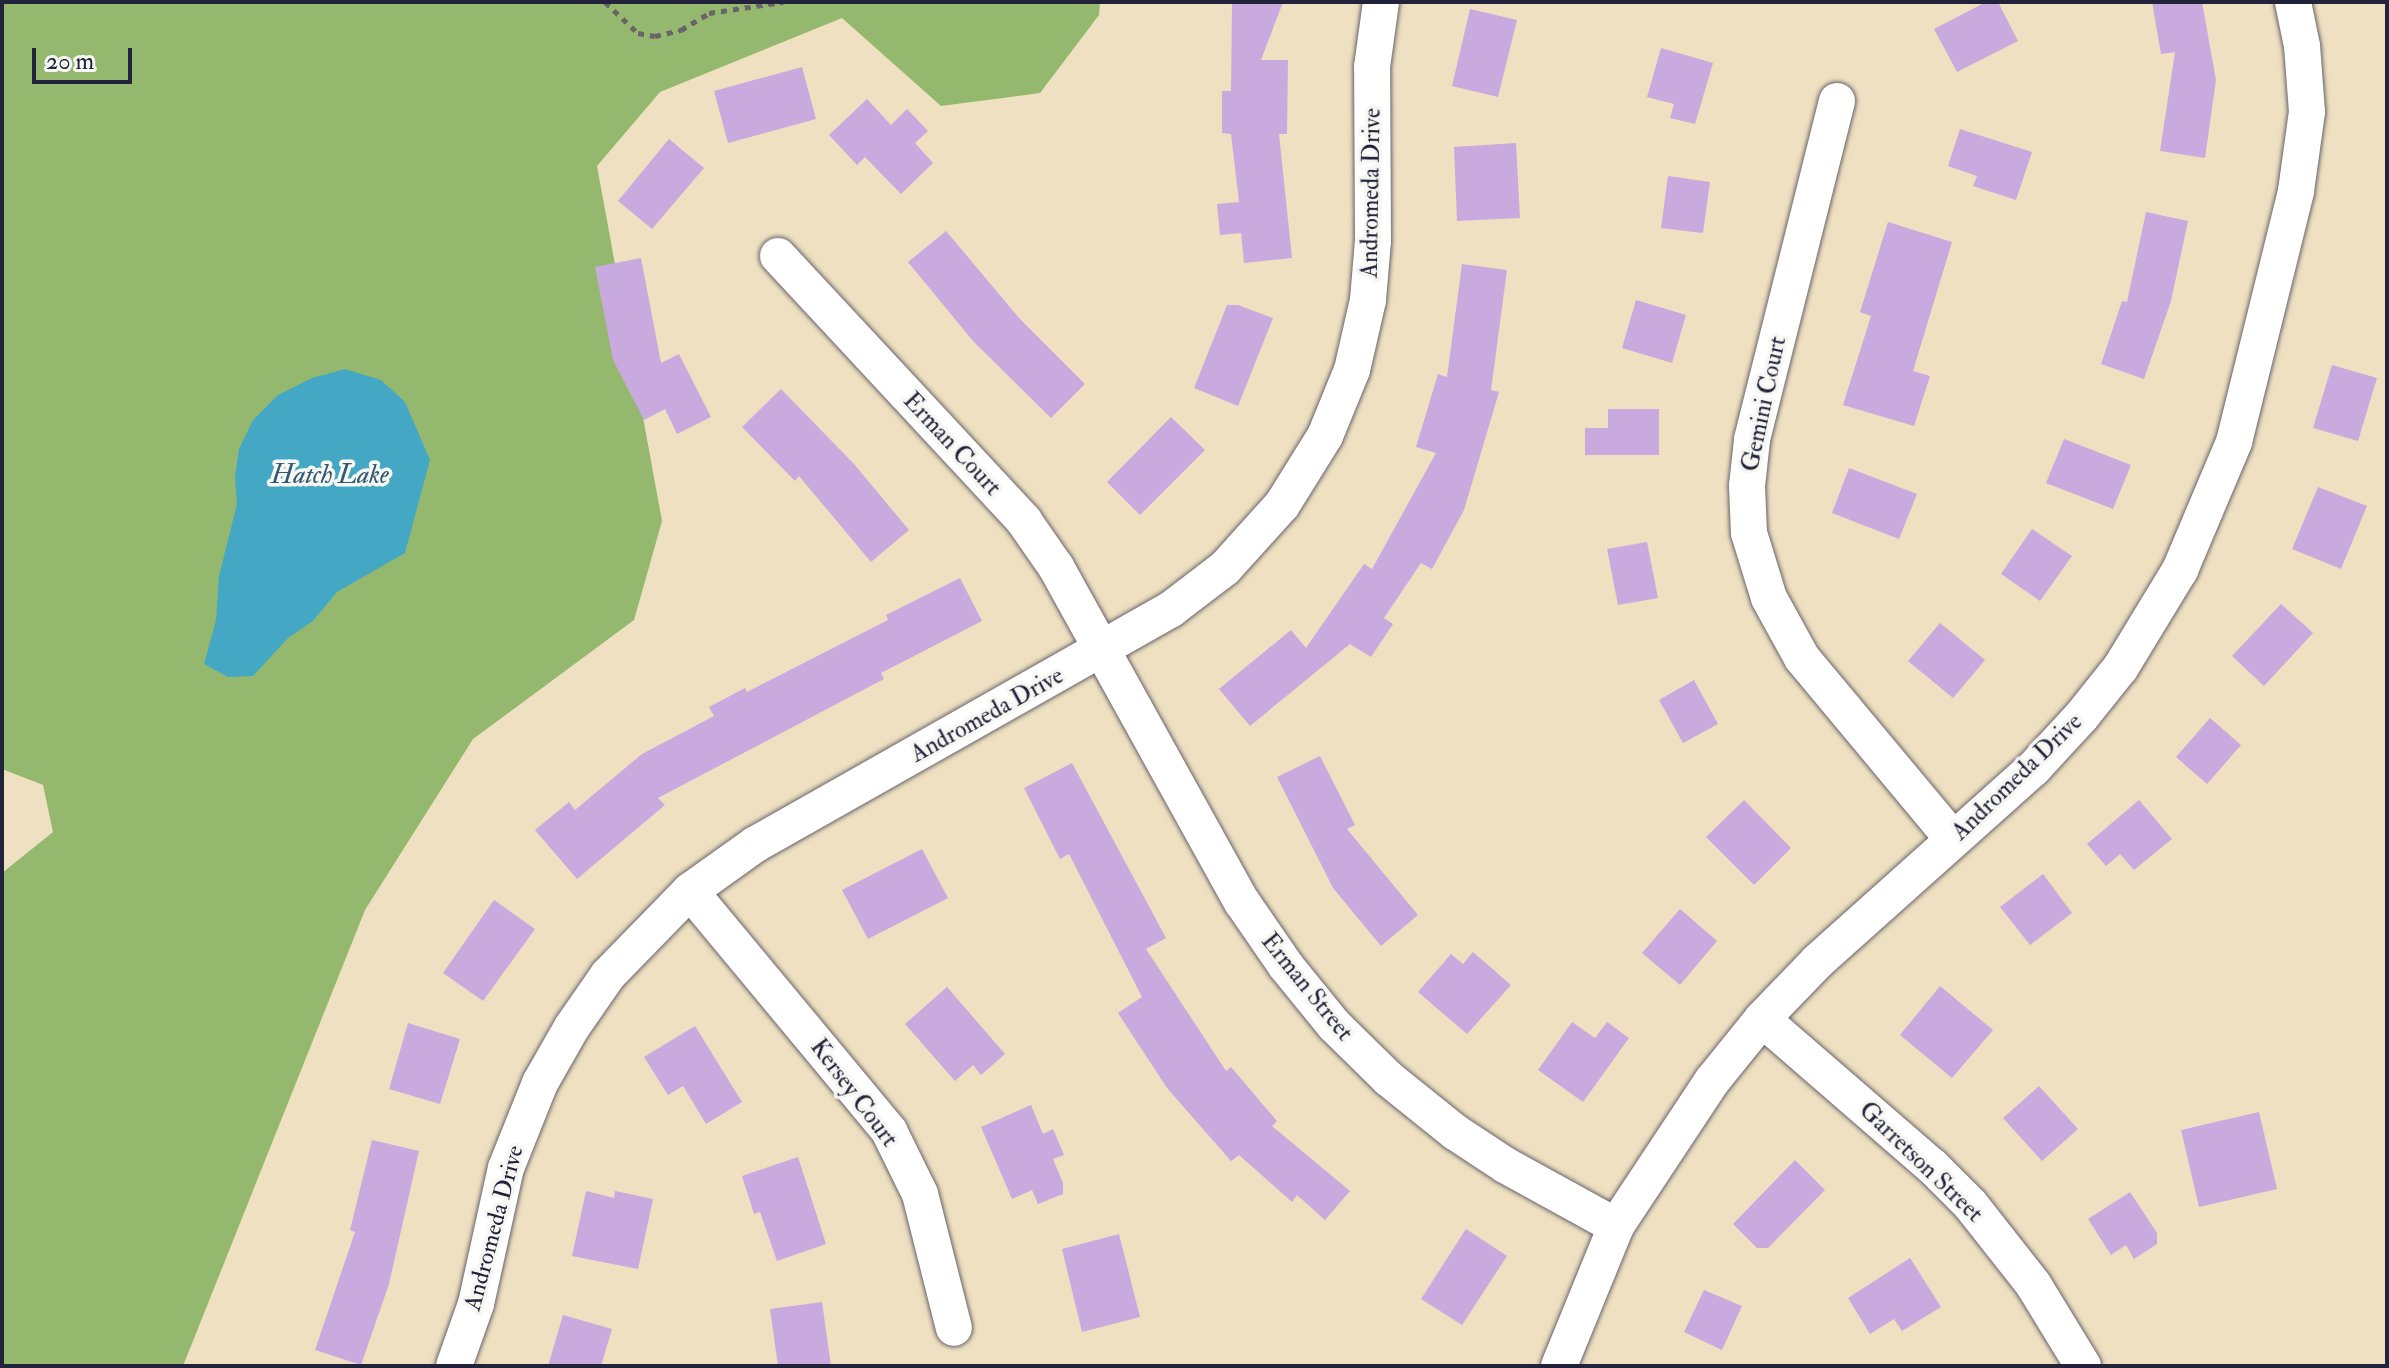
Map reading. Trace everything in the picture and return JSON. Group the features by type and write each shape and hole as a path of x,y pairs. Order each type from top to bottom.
{"street":[{"name":"Andromeda Drive","path":"454,1366 476,1304 506,1168 540,1083 572,1027 608,975 690,891 756,844 1170,610 1225,568 1282,505 1325,436 1352,370 1368,300 1373,240 1372,67 1381,2"},
{"name":"Andromeda Drive","path":"1559,1366 1616,1226 1712,1081 1762,1019 1818,961 2033,769 2081,717 2121,667 2180,570 2234,442 2296,191 2307,112 2302,46 2293,2"},
{"name":"Gemini Court","path":"1837,101 1752,440 1747,486 1749,533 1769,598 1802,658 1953,839"},
{"name":"Erman Court","path":"778,256 1024,521 1056,567 1103,650"},
{"name":"Erman Street","path":"1103,650 1242,902 1286,966 1334,1025 1389,1079 1455,1132 1505,1165 1616,1226"},
{"name":"Kersey Court","path":"690,891 889,1131 920,1194 954,1328"},
{"name":"Garretson Street","path":"1762,1019 1932,1166 1970,1204 2033,1284 2083,1366"}],"path":[{"path":"605,2 638,33 655,36 681,30 709,13 783,2"}],"green space":[{"path":"2,2 1100,2 1099,15 1040,93 941,106 842,18 660,92 597,166 662,521 634,620 473,739 365,910 183,1366 2,1366 2,873 53,832 43,785 2,769"}],"water":[{"name":"Hatch Lake","path":"345,369 381,380 405,402 430,460 405,553 337,592 313,621 288,638 253,676 228,677 204,664 216,620 219,576 237,504 235,476 239,449 253,420 278,395 312,378"}],"building":[{"path":"1232,2 1283,2 1261,60 1288,60 1287,134 1279,134 1292,258 1244,263 1241,233 1220,235 1217,204 1239,202 1231,134 1222,133 1222,91 1231,91"},
{"path":"1986,2 1998,2 2018,41 1957,72 1934,29"},
{"path":"2152,2 2202,2 2216,80 2205,158 2160,151 2175,52 2161,54"},
{"path":"1470,9 1517,20 1498,97 1452,86"},
{"path":"1661,48 1713,63 1695,124 1670,118 1674,104 1647,97"},
{"path":"802,67 816,119 728,143 714,91"},
{"path":"867,99 891,125 907,109 928,131 915,143 933,163 901,194 865,157 857,165 829,135"},
{"path":"1960,129 2032,152 2016,200 1973,186 1977,176 1948,166"},
{"path":"669,139 704,168 652,229 618,201"},
{"path":"1516,143 1520,218 1457,221 1454,147"},
{"path":"1668,176 1710,182 1703,233 1661,228"},
{"path":"2146,212 2188,221 2171,301 2144,379 2101,364 2122,301 2127,302"},
{"path":"1888,222 1952,242 1913,371 1930,376 1914,426 1843,405 1871,316 1860,312"},
{"path":"946,231 1019,318 1085,384 1051,418 973,341 908,262"},
{"path":"641,258 661,363 679,354 711,417 677,434 665,409 644,420 613,360 595,267"},
{"path":"1462,264 1507,270 1491,390 1499,392 1464,510 1432,569 1421,563 1384,618 1393,624 1371,657 1350,644 1250,726 1219,689 1291,630 1306,648 1364,564 1372,569 1436,453 1416,447 1438,374 1447,377"},
{"path":"1636,300 1686,315 1672,363 1622,348"},
{"path":"1227,305 1238,305 1273,318 1238,406 1194,388"},
{"path":"2332,365 2377,378 2358,441 2313,428"},
{"path":"781,389 854,464 909,530 871,562 799,476 795,481 742,427"},
{"path":"1608,409 1659,409 1659,455 1585,455 1585,428 1608,428"},
{"path":"1171,417 1205,450 1140,515 1107,482"},
{"path":"2064,439 2131,465 2113,509 2046,483"},
{"path":"1849,468 1917,494 1899,539 1832,513"},
{"path":"2318,487 2367,506 2341,569 2292,549"},
{"path":"2032,529 2072,556 2040,601 2001,574"},
{"path":"1647,542 1658,598 1618,605 1607,549"},
{"path":"960,578 982,621 881,673 884,679 658,798 665,805 577,879 535,830 569,802 575,810 642,754 714,716 709,707 745,688 747,692 888,620 886,615"},
{"path":"2281,604 2313,633 2264,686 2232,656"},
{"path":"1940,623 1985,660 1953,698 1908,661"},
{"path":"1694,680 1718,724 1683,743 1659,700"},
{"path":"2210,718 2241,745 2207,784 2176,757"},
{"path":"1320,756 1355,825 1347,829 1418,915 1381,946 1333,888 1277,777"},
{"path":"1072,763 1166,938 1146,949 1226,1071 1231,1067 1277,1121 1272,1126 1350,1191 1325,1220 1297,1195 1292,1202 1239,1155 1231,1161 1167,1088 1118,1013 1142,997 1069,854 1060,859 1024,788"},
{"path":"1744,800 1791,848 1754,885 1706,837"},
{"path":"2139,800 2172,839 2134,870 2120,854 2106,866 2087,844"},
{"path":"922,849 948,898 868,939 842,890"},
{"path":"2043,874 2072,913 2030,945 2000,907"},
{"path":"494,900 535,929 483,1001 443,973"},
{"path":"1680,909 1717,941 1680,985 1642,953"},
{"path":"1473,952 1511,985 1467,1034 1418,992 1451,954 1463,964"},
{"path":"1940,986 1993,1030 1952,1078 1900,1035"},
{"path":"947,987 1005,1054 981,1075 973,1065 955,1081 905,1024"},
{"path":"1572,1022 1595,1038 1607,1022 1629,1038 1583,1102 1538,1070"},
{"path":"408,1023 460,1039 440,1104 389,1089"},
{"path":"695,1026 742,1102 706,1124 683,1086 668,1095 644,1057"},
{"path":"2039,1086 2078,1129 2042,1161 2003,1118"},
{"path":"1031,1105 1043,1134 1053,1129 1064,1155 1053,1159 1063,1183 1063,1194 1038,1204 1032,1190 1012,1199 981,1127"},
{"path":"2259,1112 2277,1189 2199,1207 2181,1130"},
{"path":"372,1140 419,1151 389,1284 361,1365 315,1350 355,1232 350,1230"},
{"path":"798,1157 826,1244 777,1261 760,1212 754,1214 742,1176"},
{"path":"1795,1160 1825,1190 1768,1248 1757,1248 1733,1224"},
{"path":"586,1191 614,1198 615,1191 653,1199 638,1269 572,1256"},
{"path":"2130,1192 2157,1233 2157,1244 2134,1259 2126,1245 2111,1255 2088,1219"},
{"path":"1466,1229 1507,1256 1462,1325 1421,1299"},
{"path":"1119,1234 1140,1317 1082,1332 1062,1249"},
{"path":"1910,1258 1941,1307 1902,1331 1894,1319 1870,1334 1848,1298"},
{"path":"1704,1290 1742,1306 1722,1350 1684,1332"},
{"path":"822,1302 831,1366 778,1366 770,1309"},
{"path":"563,1315 612,1329 601,1366 548,1366"}]}
